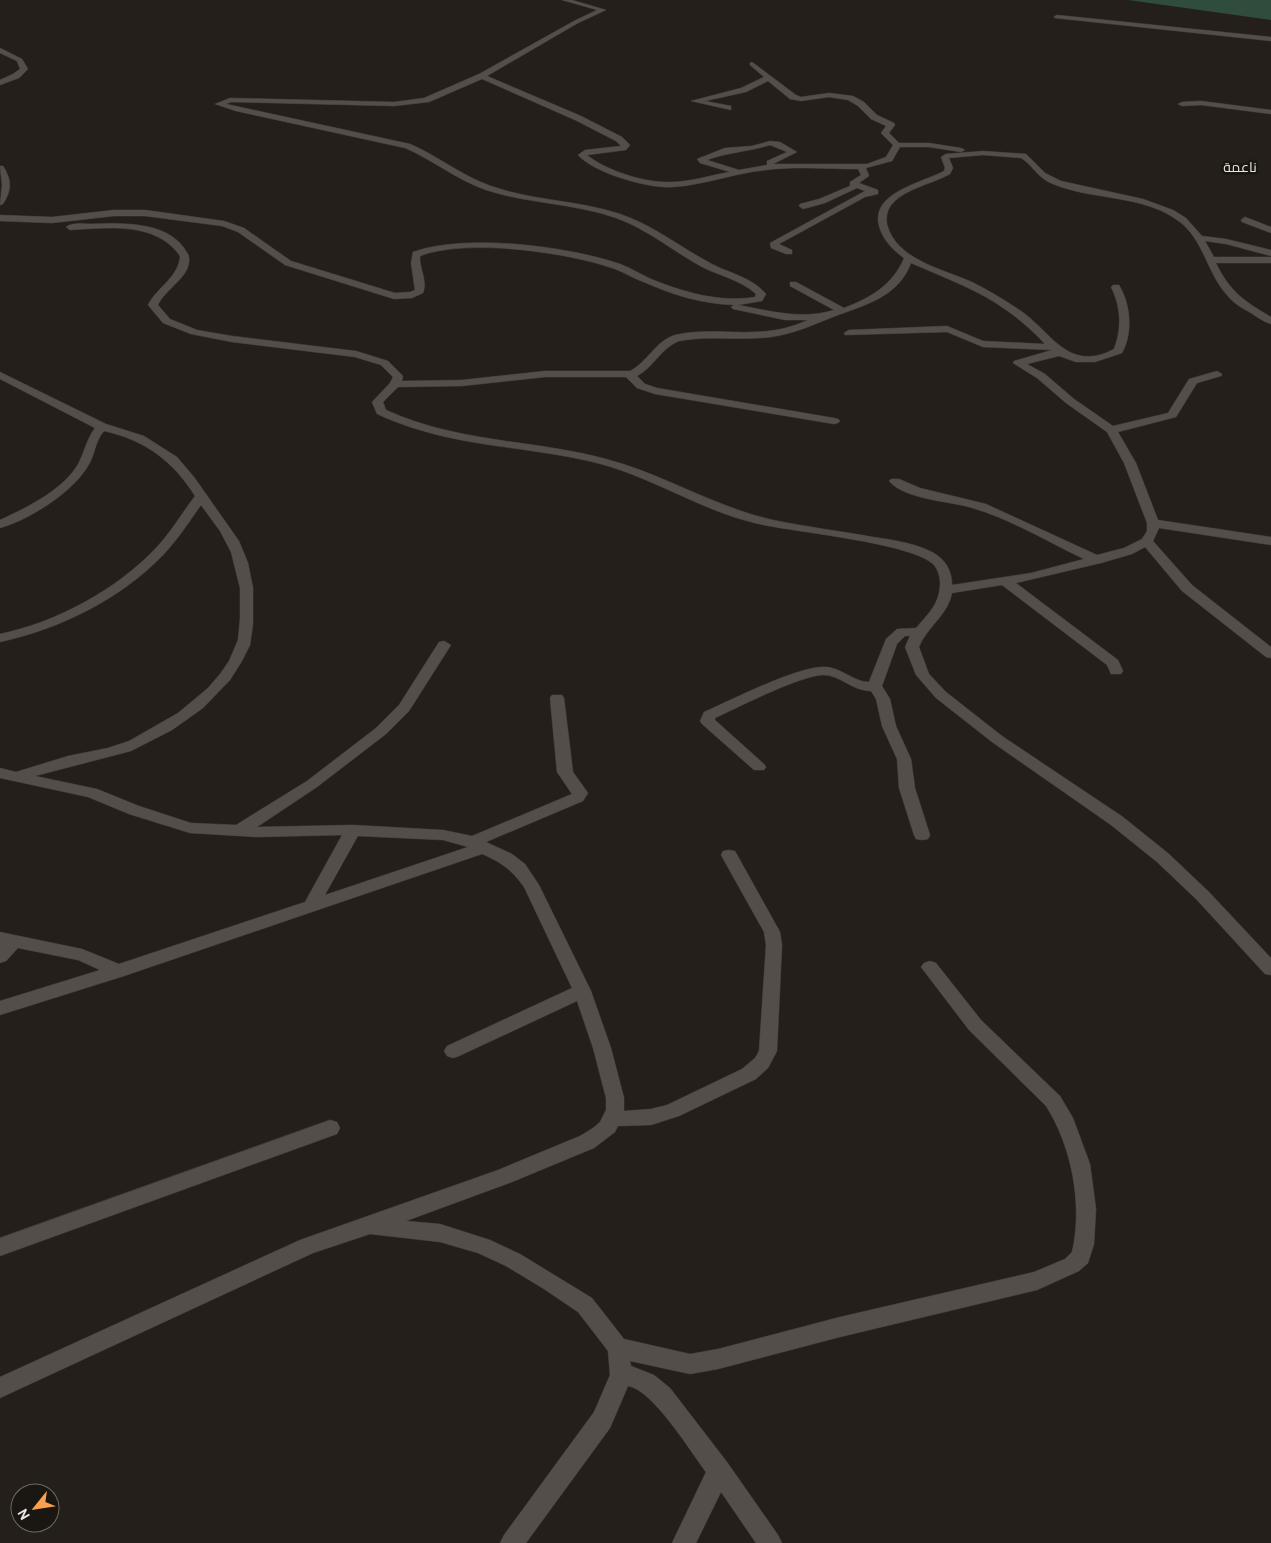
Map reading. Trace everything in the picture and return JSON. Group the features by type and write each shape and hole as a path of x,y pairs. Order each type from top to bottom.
{"street":[{"path":"566,0 603,10 576,22 482,76 436,97 414,103 230,100 219,104 407,146 422,152 460,177 490,189 617,216 643,226 698,261 751,286 758,290 762,297 740,302 713,299"},
{"path":"1057,17 1271,39"},
{"path":"0,50 20,60 24,69 16,76 0,83"},
{"path":"752,64 789,95 798,99 829,95 857,101 874,117 892,125 885,133 897,145 929,145 970,154"},
{"path":"482,76 578,118 619,139 626,146 581,154 594,165 613,173 649,182 672,185 688,183 767,167 825,165 861,167 886,160 891,156 897,145"},
{"path":"728,108 695,101 743,90 768,78"},
{"path":"1182,104 1201,103 1271,112"},
{"path":"736,172 701,159 728,150 753,148 770,143 794,152 768,164 767,167"},
{"path":"1116,287 1123,306 1124,326 1118,351 1107,356 1084,359 1068,356 1059,350 1030,322 988,295 909,257 895,246 888,237 883,225 882,218 886,204 896,196 947,172 949,168 946,156 970,154 1023,156 1028,158 1034,167 1045,177 1058,183 1164,209 1187,224 1199,238 1224,287 1233,297 1271,321"},
{"path":"856,186 853,183 865,176 861,167"},
{"path":"0,168 7,181 6,192 0,202"},
{"path":"803,206 822,201 856,186 896,196"},
{"path":"789,252 774,246 774,243 862,195 873,191"},
{"path":"0,220 52,220 114,213 145,213 228,225 248,235 288,263 394,296 412,295 420,291 415,260 416,254 436,247 464,245 534,250 604,263 656,284 713,299 730,306 794,318 832,314"},
{"path":"0,220 28,228 138,227 175,243 186,256 186,263 154,302 154,310 160,317 179,327 200,333 236,340 334,351 376,361 395,370 398,376 395,384 377,402 381,412 390,418 463,438 606,462 640,473 746,517 910,548 938,560 946,576 946,590 939,611 918,632 912,647 923,675 941,695 997,739 1117,821 1164,858 1203,896 1271,969"},
{"path":"1245,220 1271,230"},
{"path":"1199,238 1223,240 1271,253"},
{"path":"1250,248 1264,241"},
{"path":"395,384 455,384 550,374 629,374 638,372 656,351 676,338 778,334 860,305 887,290 905,271 909,257"},
{"path":"1210,260 1271,260"},
{"path":"793,284 843,311"},
{"path":"849,333 947,329 983,344 1059,350"},
{"path":"946,590 1032,577 1097,560 1128,551 1147,541 1152,531 1153,523 1130,463 1111,430 1070,401 1041,376 1018,363 1059,350"},
{"path":"629,374 641,386 655,391 834,421"},
{"path":"1111,430 1172,415 1193,381 1216,374"},
{"path":"0,375 102,427 162,448 190,478 200,497 237,546 245,575 246,633 242,647 232,666 202,701 179,720 126,748 61,763 19,776"},
{"path":"0,524 37,505 71,480 84,465 93,437 102,427"},
{"path":"894,481 909,489 959,500 984,508 1097,560"},
{"path":"0,638 26,632 65,616 116,587 158,554 200,497"},
{"path":"1153,523 1271,541"},
{"path":"1147,541 1187,588 1271,654"},
{"path":"1004,581 1113,663 1116,671"},
{"path":"875,686 891,642 902,632 918,632"},
{"path":"239,832 312,784 381,731 404,708 444,645"},
{"path":"760,767 708,722 709,715 807,673 831,672 862,687 875,686"},
{"path":"875,686 883,699 889,726 904,759 906,788 922,835"},
{"path":"0,1008 118,971 311,906 477,845 578,797 580,793 578,788 568,781 565,772 557,698"},
{"path":"0,773 92,794 175,824 195,828 239,832 353,830 449,835 496,852 519,868 531,885 561,944 582,992 602,1048 615,1098 615,1110 612,1119 600,1134 588,1142 506,1176 307,1246 0,1388"},
{"path":"311,906 353,830"},
{"path":"612,1119 652,1117 672,1111 749,1074 762,1063 768,1051 774,945 772,932 729,855"},
{"path":"0,957 7,940 82,955 118,971"},
{"path":"618,1348 690,1364 718,1359 849,1325 1037,1281 1072,1265 1081,1257 1084,1244 1086,1209 1082,1173 1064,1118 1053,1101 975,1025 930,967"},
{"path":"453,1051 582,992"},
{"path":"0,1247 118,1204 217,1171 330,1128"},
{"path":"368,1226 440,1233 483,1246 513,1260 551,1282 584,1306 618,1348 621,1375 602,1420 512,1543"},
{"path":"621,1375 632,1376 646,1382 662,1395 719,1470 770,1543"},
{"path":"684,1543 719,1470"}],"green space":[{"path":"1128,0 1271,0 1271,20"}],"district":[{"name":"ناعمة","path":"1240,167"}]}
